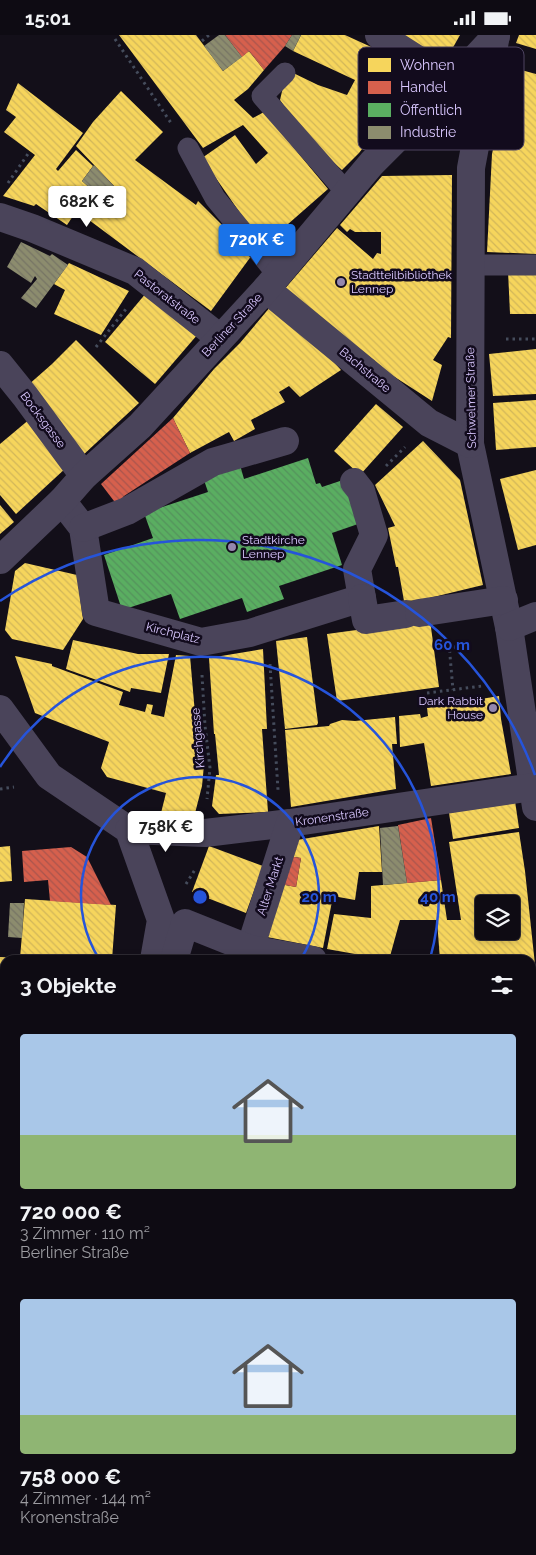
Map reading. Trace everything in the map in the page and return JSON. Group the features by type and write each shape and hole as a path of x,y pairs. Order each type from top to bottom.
{"street":[{"path":"379,35 398,47"},
{"name":"Berliner Straße","path":"485,47 496,35"},
{"name":"Berliner Straße","path":"0,560 62,501 84,476 140,426 271,282 385,150"},
{"name":"Schwelmer Straße","path":"474,150 471,168 470,444 509,627 533,760 534,797"},
{"name":"Pastoratstraße","path":"3,223 32,228 134,271 220,338"},
{"name":"Bachstraße","path":"271,282 428,423 470,444"},
{"name":"Bocksgasse","path":"0,365 84,476"},
{"path":"62,501 83,527 127,511 213,462 285,441"},
{"path":"357,486 374,535 357,569 366,620 504,600"},
{"name":"Kirchplatz","path":"83,527 96,612 201,642 250,633 362,598"},
{"path":"509,627 536,616"},
{"path":"0,709 49,776 129,830 164,948"},
{"name":"Kronenstraße","path":"129,830 205,833 534,797"},
{"name":"Alter Markt","path":"250,949 285,824"},
{"path":"164,948 185,923 250,949 284,955"}],"lane":[{"path":"285,73 262,96 347,193"},
{"path":"188,148 215,198 271,282"},
{"path":"470,265 536,265"}],"path":[{"path":"202,41 209,35"},
{"path":"115,39 188,148"},
{"path":"5,187 30,151"},
{"path":"96,347 139,291 149,282"},
{"path":"357,486 428,423"},
{"path":"446,609 453,690"},
{"path":"267,628 285,824"},
{"name":"Kirchgasse","path":"201,642 205,726 210,768 205,833"},
{"path":"427,693 518,681"}],"building: Wohnen":[{"path":"119,35 196,35 223,71 249,51 264,70 248,89 234,100 253,118 264,112 328,189 263,246 202,158 235,135 256,164 268,153 243,125 203,148"},
{"path":"301,35 345,35 371,47 358,47 358,150 361,150 342,170 301,133 280,100 287,70 318,85 347,95 355,80 293,51"},
{"path":"399,35 460,35 453,47 418,47 398,38"},
{"path":"519,35 536,35 536,49 516,43"},
{"path":"524,71 536,74 536,254 487,252 493,150 524,150"},
{"path":"18,83 83,133 56,169 58,171 76,150 93,166 82,181 91,189 67,225 36,204 34,206 3,196 35,155 4,132 16,117 6,110"},
{"path":"121,91 163,132 135,160 196,205 198,201 252,255 211,311 89,220 114,186 76,146 93,122"},
{"path":"452,175 451,338 448,337 433,360 442,365 432,401 373,363 375,361 283,291 337,228 373,259 377,253 381,254 381,232 355,232 350,229 347,232 340,225 382,176"},
{"path":"69,263 129,291 101,335 54,314 65,290 54,284"},
{"path":"536,270 536,314 510,314 508,271"},
{"path":"147,292 198,334 155,384 105,342"},
{"path":"271,306 318,345 341,370 300,397 289,386 279,392 285,402 251,420 255,429 234,441 229,432 190,453 173,418"},
{"path":"76,340 139,403 81,457 27,386"},
{"path":"536,349 536,394 493,396 489,354"},
{"path":"536,400 536,447 496,450 493,403"},
{"path":"376,404 403,427 360,475 334,451"},
{"path":"31,418 67,467 16,514 0,495 0,444"},
{"path":"423,441 460,480 483,585 421,600 404,601 388,528 395,526 375,485"},
{"path":"536,470 536,545 518,550 500,479"},
{"path":"0,505 14,522 0,534"},
{"path":"25,563 77,575 83,619 63,650 12,639 5,630 15,571"},
{"path":"430,620 439,687 337,701 327,634"},
{"path":"307,637 318,723 317,725 285,729 276,641"},
{"path":"73,640 138,654 169,654 161,693 131,688 130,692 66,669"},
{"path":"263,649 267,729 262,729 268,812 219,814 212,806 216,775 219,775 209,658"},
{"path":"176,655 190,656 196,725 198,726 204,765 202,786 193,821 161,813 166,793 107,777 101,768 109,742 35,713 15,656 52,664 52,666 123,692 119,705 145,712 147,704 153,705 151,714 164,717"},
{"path":"499,696 501,719 511,774 431,786 424,743 400,747 399,716 420,714 421,718 428,716 427,708"},
{"path":"395,717 397,744 392,744 396,789 291,807 285,730 329,726 342,720 355,721"},
{"path":"515,801 519,828 453,839 449,813"},
{"path":"379,826 382,872 359,872 355,900 333,896 323,948 267,937 280,884 296,887 301,858 287,856 297,840"},
{"path":"519,832 534,955 440,955 437,920 400,920 390,955 361,955 327,949 334,914 371,918 371,886 441,880 447,920 461,920 449,842"},
{"path":"10,846 12,881 0,882 0,847"},
{"path":"209,846 263,866 246,913 192,892"},
{"path":"25,899 116,905 112,955 20,955"}],"building: Handel":[{"path":"225,35 292,35 264,70 249,51 242,57"},
{"path":"173,418 190,453 124,496 117,505 101,484"},
{"path":"431,818 441,880 407,883 398,825"},
{"path":"71,847 87,857 111,905 50,901 48,880 24,882 22,851"},
{"path":"287,856 301,858 296,887 280,884"}],"building: Öffentlich":[{"name":"Stadtkirche Lennep","path":"308,458 316,484 320,483 322,487 343,480 358,524 332,533 342,565 279,586 284,599 247,612 242,598 180,619 171,594 122,610 104,555 153,538 144,513 208,492 203,477 240,465 244,479"}],"building: Industrie":[{"path":"219,35 225,35 242,57 223,71 204,46"},
{"path":"292,35 301,35 293,51 285,46"},
{"path":"94,165 114,186 98,208 86,199 91,189 82,181"},
{"path":"21,242 50,256 52,254 68,265 36,308 21,298 37,279 35,276 31,283 7,267"},
{"path":"398,826 407,883 383,885 380,828"},
{"path":"10,903 24,903 22,938 8,937"}],"place":[{"name":"Stadtteilbibliothek Lennep","path":"341,282"},
{"name":"Stadtkirche Lennep","path":"232,547"},
{"name":"Dark Rabbit House","path":"493,708"}]}
